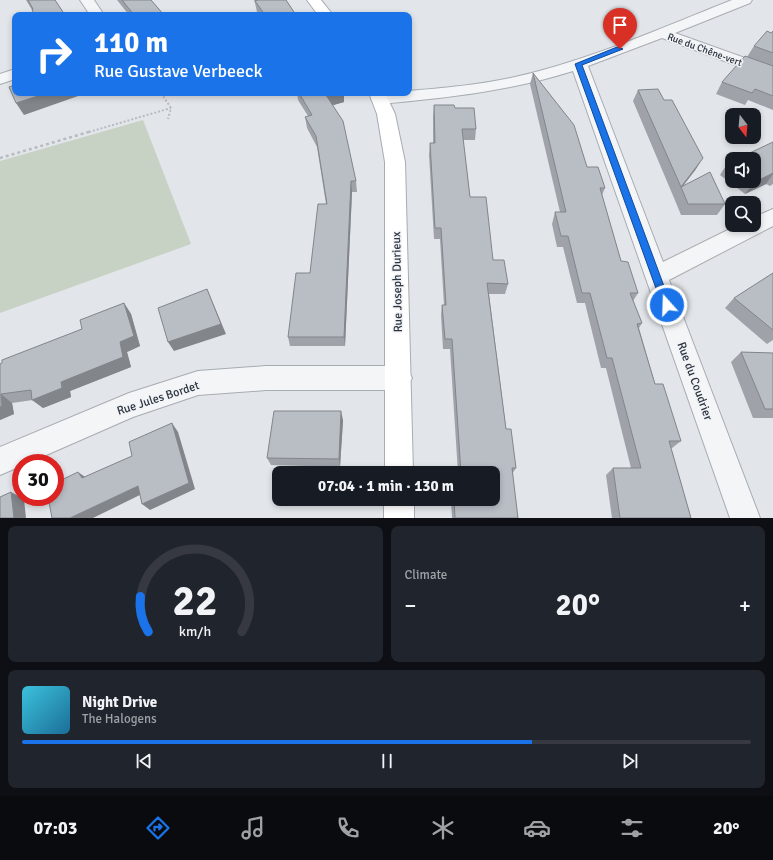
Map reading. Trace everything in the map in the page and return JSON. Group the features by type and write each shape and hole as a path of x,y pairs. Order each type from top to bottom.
{"street":[{"path":"87,0 94,12"},
{"path":"314,0 324,12"},
{"path":"412,93 487,87 533,78 579,64 745,0"},
{"name":"Rue du Chêne-vert","path":"660,33 773,74"},
{"name":"Rue du Coudrier","path":"579,64 745,518"},
{"path":"0,79 12,75"},
{"name":"Rue Joseph Durieux","path":"379,96 386,114 395,162 399,466"},
{"path":"656,276 773,217"},
{"name":"Rue Jules Bordet","path":"0,461 130,406 198,383 266,378 399,378"},
{"path":"399,506 399,518"}],"path":[{"path":"163,96 172,108"},
{"path":"168,120 172,108"},
{"path":"0,158 172,108"}],"green space":[{"path":"143,120 191,244 0,313 0,161"}],"building":[{"path":"28,0 55,0 63,12 33,12"},
{"path":"122,0 151,0 161,12 132,12"},
{"path":"286,0 294,12 263,12 255,1"},
{"path":"767,31 771,33 773,31 773,53 754,46"},
{"path":"745,56 773,66 773,96 755,89 752,93 722,82"},
{"path":"533,73 574,125 587,167 598,167 605,188 600,188 621,261 628,262 638,293 630,293 642,323 637,324 655,384 663,384 681,441 669,441 691,518 620,518 613,468 641,468 612,358 607,358 590,293 582,293 568,236 561,236 555,212 566,212"},
{"path":"12,86 12,94 9,87"},
{"path":"658,89 664,100 672,100 703,158 681,187 638,90"},
{"path":"13,96 38,96 16,103"},
{"path":"301,96 327,96 343,121 356,181 351,181 344,337 288,337 296,273 310,273 318,204 327,204 316,136 305,117 312,115"},
{"path":"434,105 454,105 455,108 474,108 476,129 462,129 470,197 486,197 493,260 504,260 508,284 487,283 506,429 511,429 516,468 512,468 518,518 455,518 454,506 500,506 500,466 461,466 452,339 445,339 442,305 446,305 441,228 435,228 430,143 435,143"},
{"path":"773,142 773,173 761,179 761,152 752,152"},
{"path":"710,172 725,204 688,204 681,187"},
{"path":"773,273 773,330 734,298"},
{"path":"207,289 221,324 168,342 158,308"},
{"path":"124,303 134,336 120,342 123,357 61,382 62,388 32,400 31,390 1,394 2,406 0,407 0,364 2,363 2,360 82,329 80,320"},
{"path":"741,352 773,353 773,409 765,409"},
{"path":"274,411 341,411 339,459 267,458"},
{"path":"172,423 189,483 142,504 138,486 70,518 52,518 50,506 64,506 64,479 78,472 82,478 132,456 129,442"},
{"path":"11,492 14,518 0,518 0,497"}],"route":[{"path":"620,49 579,64 667,305"}]}
